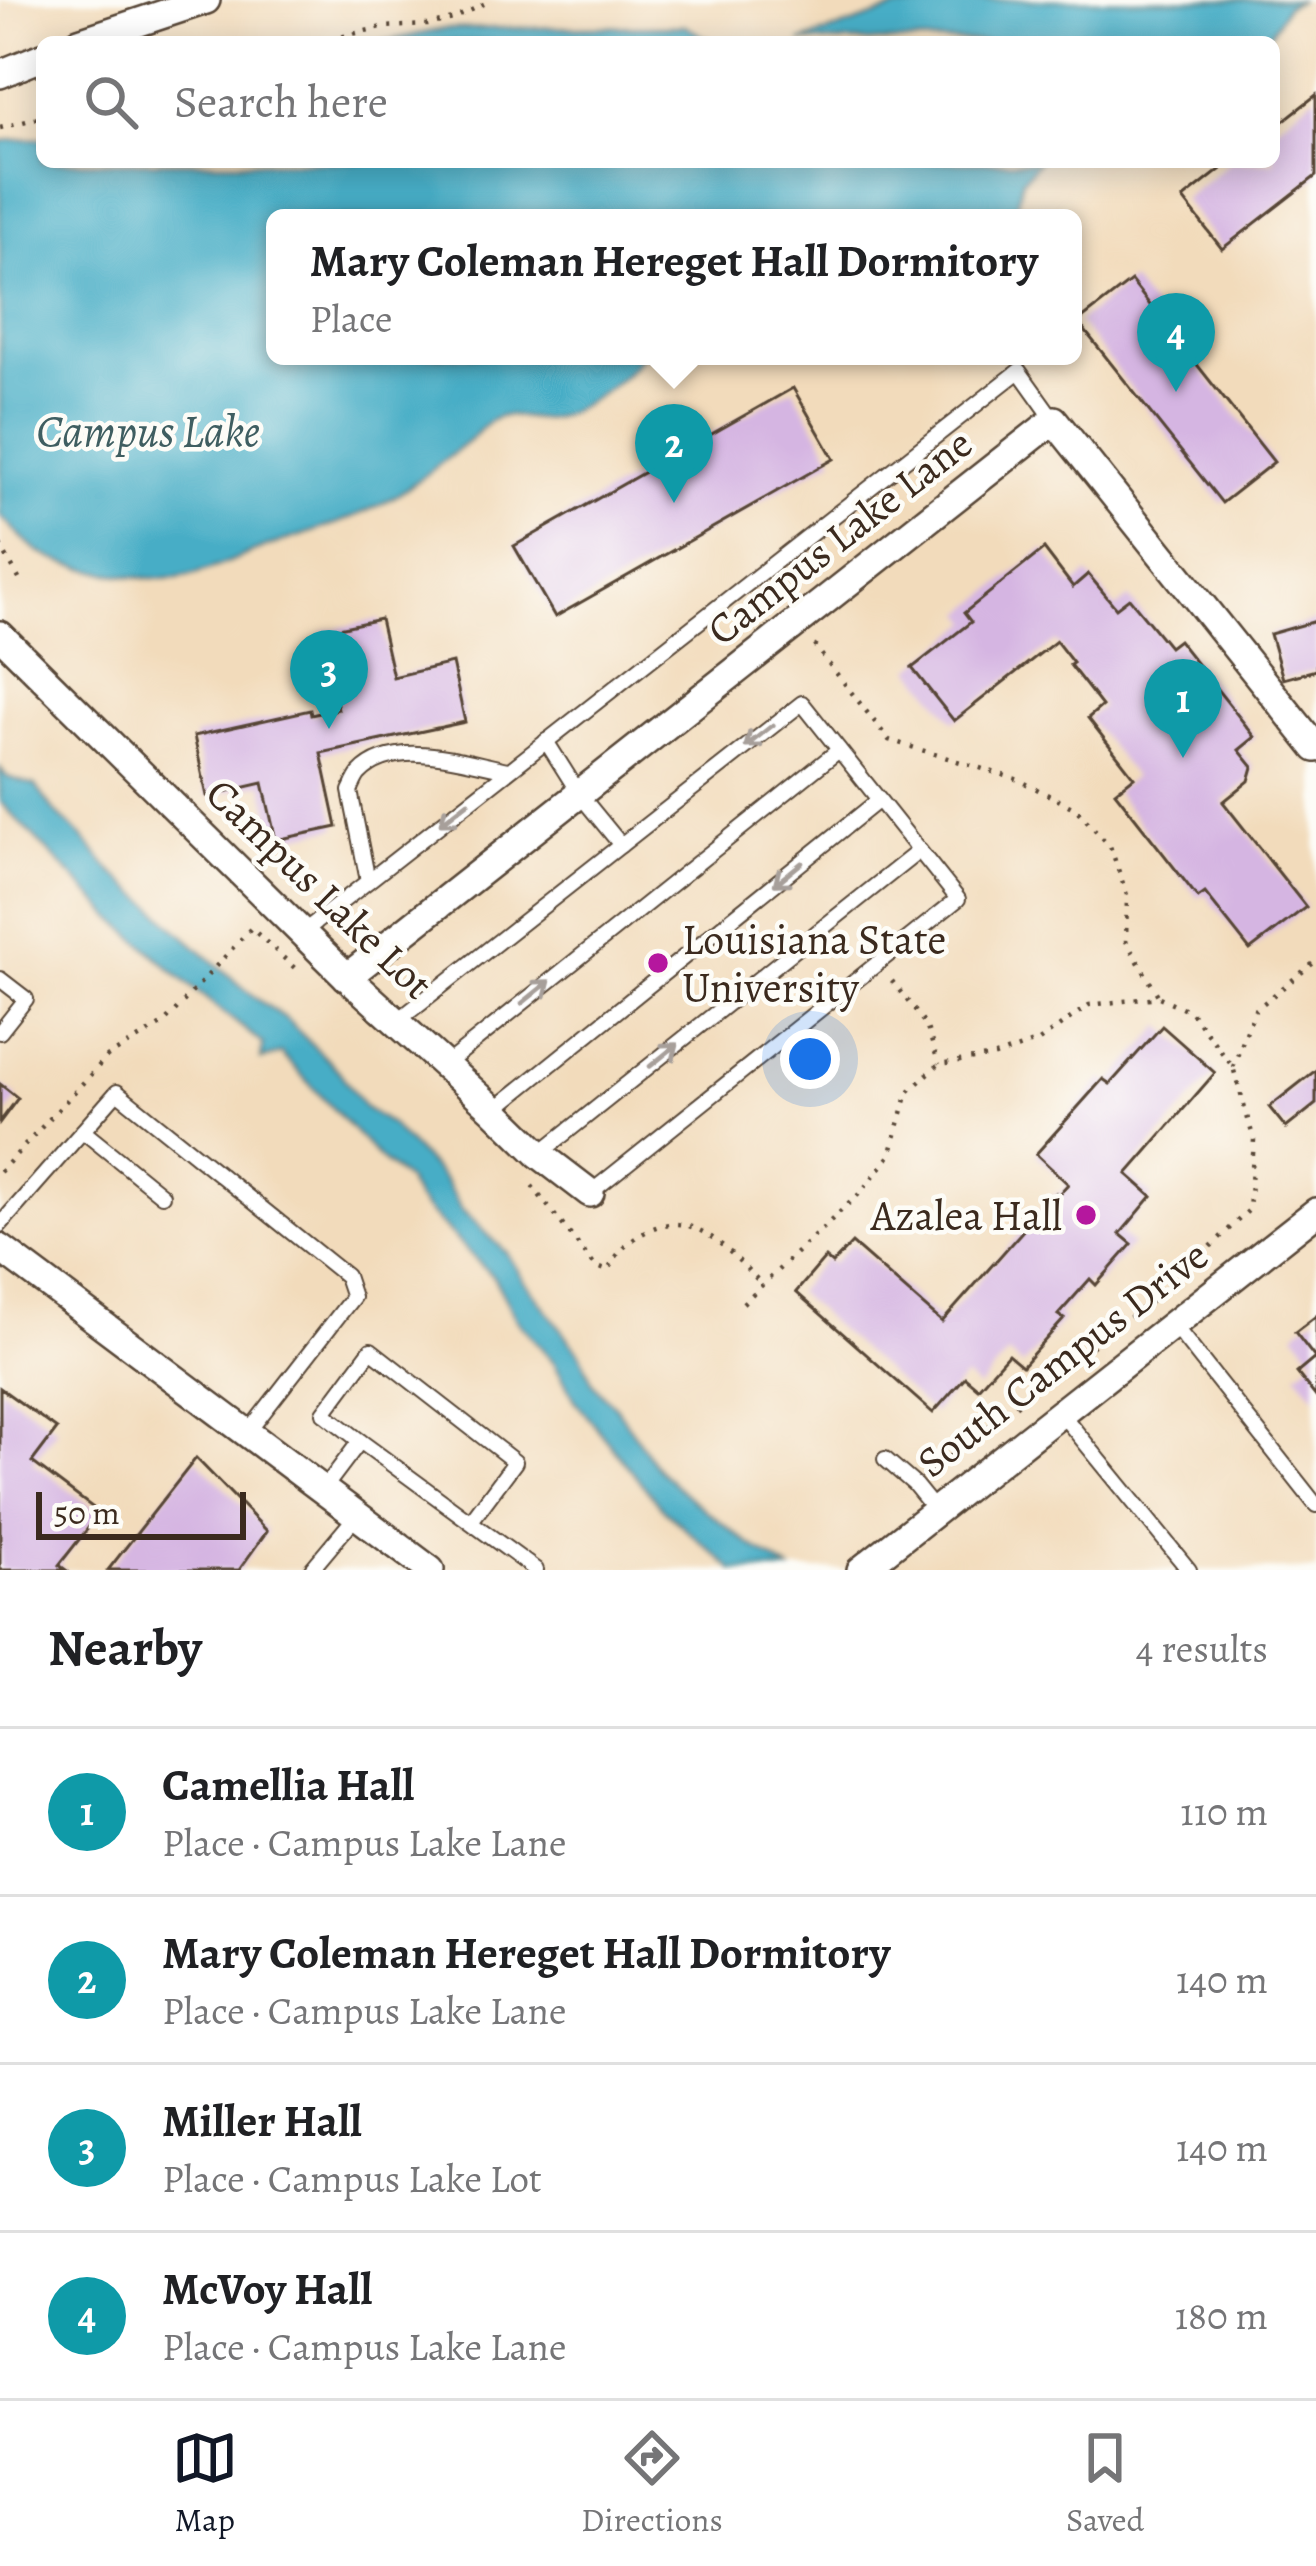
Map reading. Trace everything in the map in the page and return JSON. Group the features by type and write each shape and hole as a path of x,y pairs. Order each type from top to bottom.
{"street":[{"path":"97,36 206,0"},
{"path":"0,74 36,59"},
{"path":"1054,420 1316,748"},
{"name":"Campus Lake Lane","path":"347,977 1054,420"},
{"name":"Campus Lake Lot","path":"0,635 347,977 539,1154 590,1192"},
{"name":"South Campus Drive","path":"861,1570 1316,1212"},
{"path":"0,1248 430,1570"}],"lane":[{"path":"302,932 1019,371 1054,420"},
{"path":"396,1022 802,703 958,899 590,1192"},
{"path":"546,742 580,795 621,844"},
{"path":"445,1065 839,750"},
{"path":"368,880 350,791 359,774 384,758 409,752 508,770"},
{"path":"494,1110 879,800"},
{"path":"539,1154 919,851"},
{"path":"0,979 26,999 0,1032"},
{"path":"0,1225 117,1093 346,1276 353,1297 248,1432"},
{"path":"82,1132 162,1195"},
{"path":"1173,1324 1316,1504"},
{"path":"471,1521 515,1462 371,1350 324,1414 536,1570"},
{"path":"1060,1412 1189,1570"},
{"path":"323,1490 360,1441"},
{"path":"885,1459 936,1510"},
{"path":"311,1570 357,1515"}],"path":[{"path":"344,36 453,19 492,0"},
{"path":"0,128 36,119"},
{"path":"0,545 23,586"},
{"path":"797,623 890,740 1019,780 1076,809 1110,846 1127,895 1126,941 1159,997"},
{"path":"0,1172 107,1058 164,1024 251,928"},
{"path":"1232,1066 1255,1010 1316,962"},
{"path":"878,963 926,1025 939,1064"},
{"path":"743,1304 859,1194 890,1156 908,1092 939,1064 995,1056 1039,1041 1089,1005 1159,997 1190,1011 1232,1066 1254,1140 1249,1210 1162,1292 914,1484"},
{"path":"566,1229 587,1258 608,1271 614,1257 637,1236 657,1226 685,1224 715,1240 763,1285"}],"water":[{"path":"978,0 1301,0 1286,6 1268,36 817,36 896,9"},
{"path":"685,26 703,36 410,36 444,29"},
{"name":"Campus Lake","path":"36,138 36,168 1033,168 1022,180 1016,209 266,209 266,365 633,365 611,386 569,412 543,419 510,416 490,421 416,482 367,511 205,571 151,578 110,574 53,558 29,544 0,515 0,141"},
{"path":"0,768 7,777 36,786 113,873 254,997 285,1018 338,1070 364,1107 390,1124 445,1181 460,1208 507,1253 580,1353 593,1384 617,1408 657,1468 749,1544 790,1570 733,1570 661,1507 576,1402 554,1362 516,1319 494,1278 281,1053 261,1060 263,1044 112,917 0,802"}],"building":[{"path":"1316,95 1316,176 1222,249 1183,199 1222,168 1280,168 1280,123"},
{"path":"1131,281 1274,462 1222,503 1082,327 1082,319"},
{"path":"793,388 834,459 555,617 514,546"},
{"path":"1044,549 1073,587 1088,574 1116,608 1129,598 1169,647 1178,640 1255,737 1239,750 1253,767 1249,781 1223,802 1306,907 1250,950 1205,893 1198,898 1115,792 1134,777 1088,718 1102,706 1056,641 954,721 912,668 971,622 964,613"},
{"path":"380,619 393,677 452,663 465,722 321,753 337,827 276,840 263,783 207,796 194,736 310,710 311,715 338,709 321,632"},
{"path":"1316,621 1316,670 1283,679 1270,634"},
{"name":"Azalea Hall","path":"1162,1026 1215,1073 1127,1174 1152,1196 1120,1234 1132,1244 1096,1285 1090,1279 1058,1315 1064,1319 1022,1366 1008,1354 978,1388 965,1377 933,1413 796,1292 825,1258 832,1264 852,1243 942,1322 1068,1184 1036,1154 1103,1079 1110,1084"},
{"path":"1316,1070 1316,1104 1286,1128 1269,1107"},
{"path":"0,1084 18,1098 0,1122"},
{"path":"1316,1316 1316,1397 1297,1373 1315,1358 1295,1332"},
{"path":"0,1388 57,1429 32,1462 100,1513 59,1565 66,1570 0,1570"},
{"path":"196,1458 267,1531 239,1570 108,1570"}],"place":[{"name":"McVoy Hall","path":"1176,392"},
{"name":"Mary Coleman Hereget Hall Dormitory","path":"674,503"},
{"name":"Miller Hall","path":"329,729"},
{"name":"Camellia Hall","path":"1183,758"},
{"name":"Louisiana State University","path":"658,963"},
{"name":"Azalea Hall","path":"1086,1215"}]}
